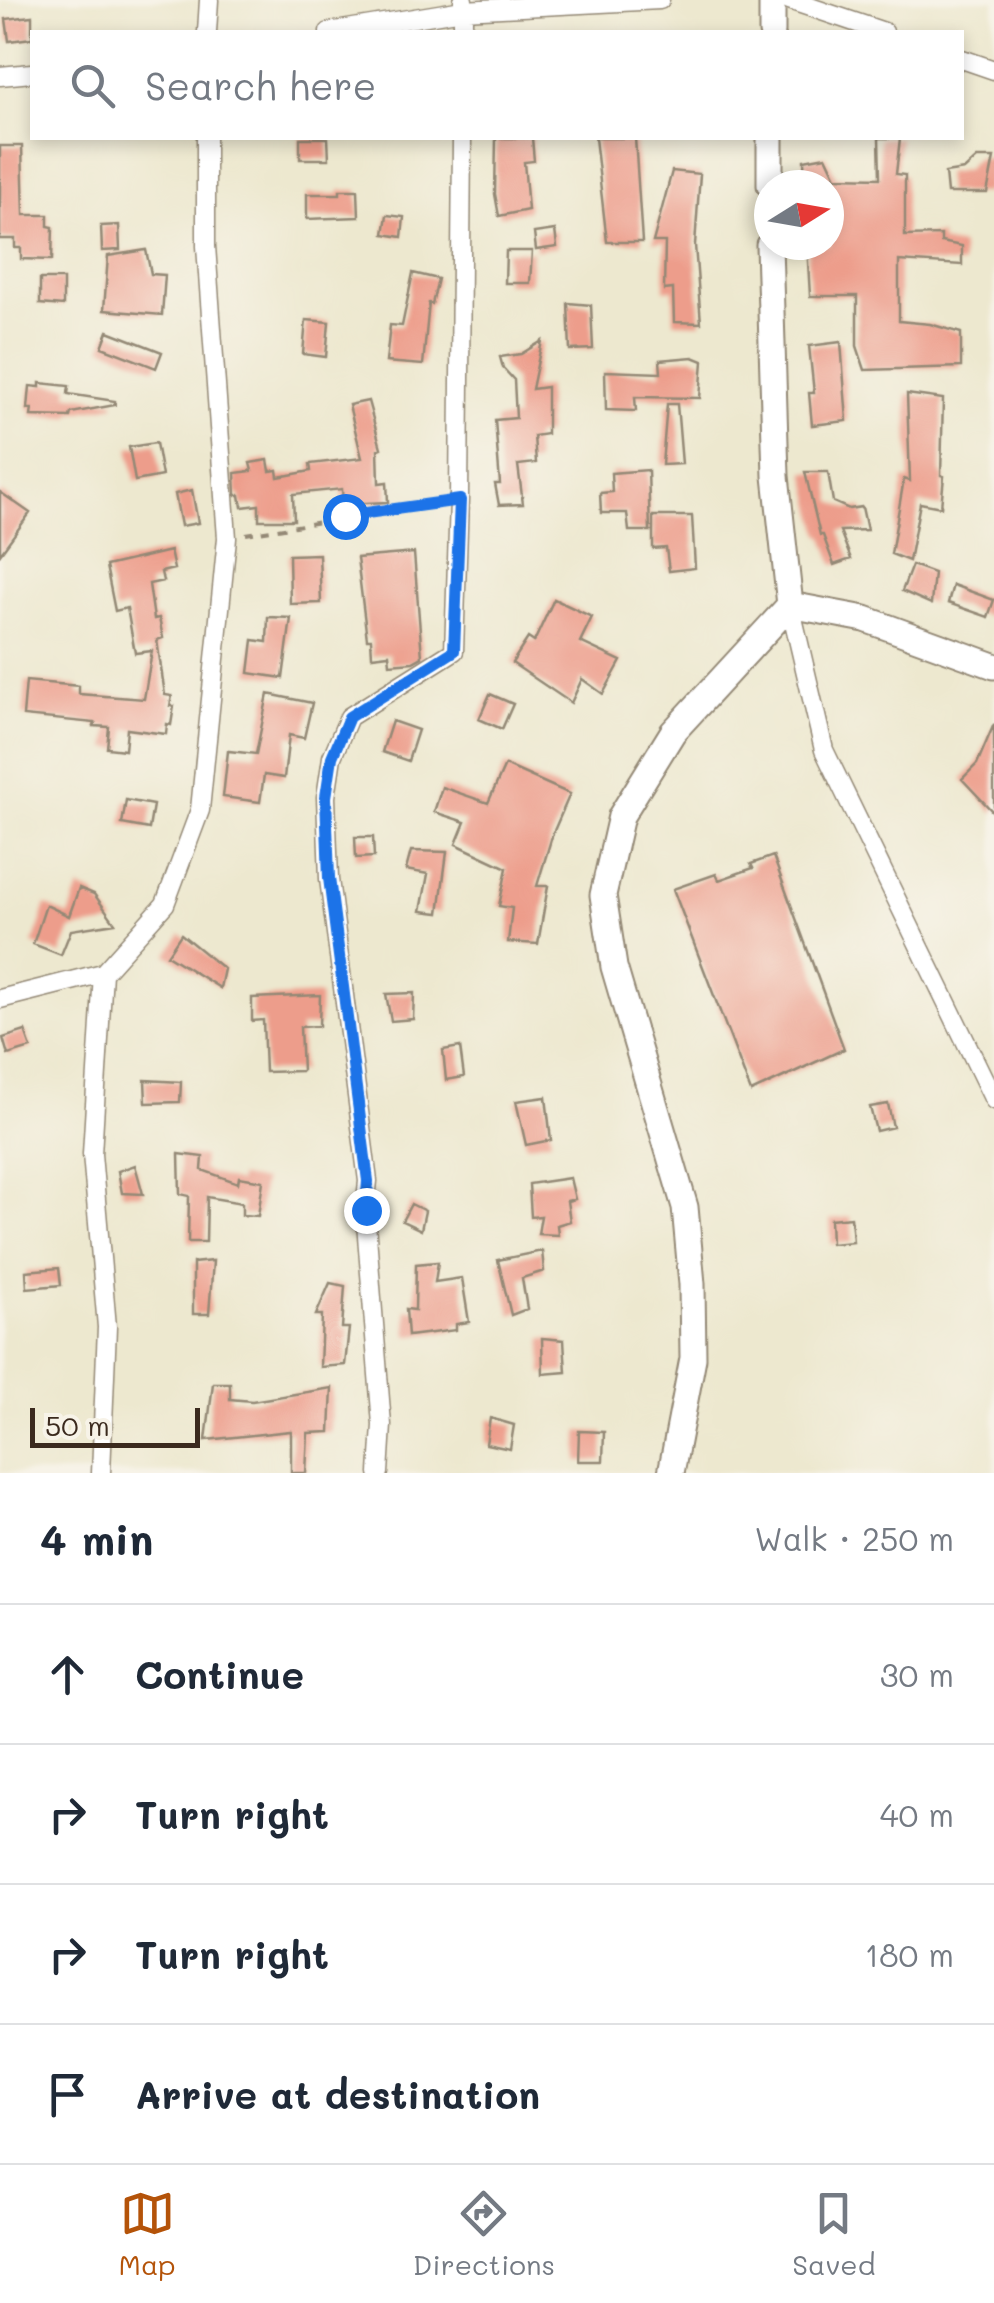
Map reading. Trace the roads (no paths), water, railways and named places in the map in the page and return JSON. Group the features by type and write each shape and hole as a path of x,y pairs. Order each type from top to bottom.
{"street":[{"path":"207,30 209,0"},
{"path":"339,30 463,5 660,0"},
{"path":"772,0 772,30"},
{"path":"789,0 878,30"},
{"path":"964,60 994,70"},
{"path":"0,76 30,73"},
{"path":"0,999 102,973 165,904 200,810 227,538 206,246 206,140"},
{"path":"379,1473 382,1424 366,1210 368,1181 329,878 326,797 332,757 349,717 454,651 460,500 462,140"},
{"path":"770,140 770,170"},
{"path":"769,260 776,476 790,605 824,750 994,1100"},
{"path":"790,605 865,620 994,666"},
{"path":"671,1473 693,1358 685,1207 614,967 602,895 621,816 673,732 790,605"},
{"path":"101,1473 106,1327 92,1154 102,973"}]}
